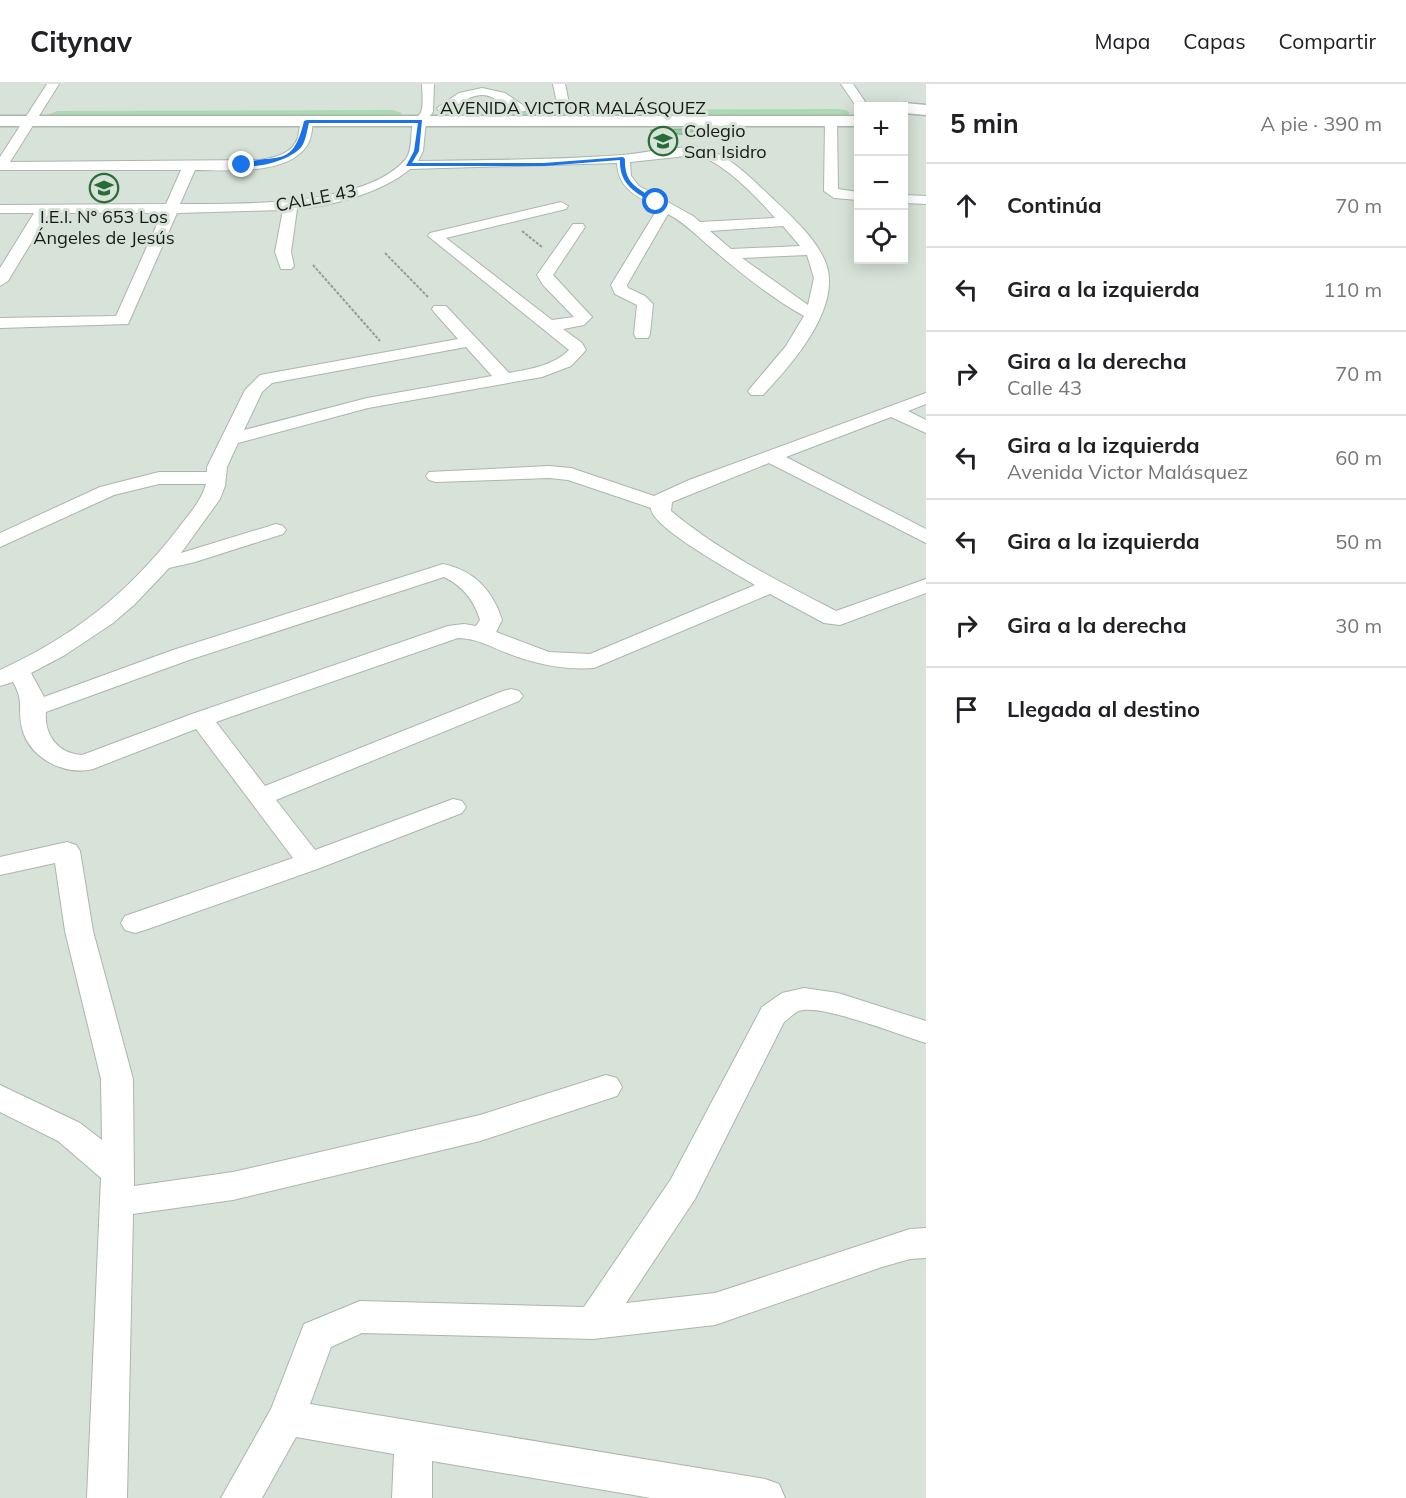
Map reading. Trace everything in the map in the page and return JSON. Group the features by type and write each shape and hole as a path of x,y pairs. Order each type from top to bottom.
{"main road":[{"name":"AVENIDA VICTOR MALÁSQUEZ","path":"0,109 34,115 307,121 422,104 854,122"},
{"name":"AVENIDA VICTOR MALÁSQUEZ","path":"0,121 34,115 422,104 521,108 854,107"},
{"path":"908,108 926,110"},
{"path":"908,123 926,124"}],"street":[{"path":"1,166 53,84"},
{"path":"408,165 416,151 422,104 428,84"},
{"path":"559,84 564,108"},
{"path":"847,84 857,102"},
{"path":"1,166 242,165 284,158 300,146 307,121"},
{"path":"831,121 831,191 839,195 854,196"},
{"path":"408,165 544,164 706,153 751,185 811,250 819,264 822,278 821,293 812,314 784,361 757,391"},
{"path":"623,159 624,176 630,185 698,227 727,254 794,304 812,314"},
{"name":"CALLE 43","path":"0,209 239,209 291,205 363,190 391,178 408,165"},
{"path":"0,323 122,321 190,166"},
{"path":"908,199 926,200"},
{"path":"286,266 283,252 291,205"},
{"path":"232,439 367,403 554,368 574,356 578,350 576,347 551,325 435,236 561,206"},
{"path":"642,334 645,304 621,291 619,285 666,206"},
{"path":"0,281 44,209"},
{"path":"698,227 785,222"},
{"path":"551,325 578,322 584,316 546,278 546,273 578,227"},
{"path":"727,254 811,250"},
{"path":"440,309 468,342 505,379"},
{"path":"468,342 266,379 254,390 217,467 217,478 211,499 165,562 126,600 81,637 9,675 30,690 35,708 34,730 42,745 56,757 76,763 91,761 201,719 456,630 483,633 500,643 542,657 565,662 594,661 771,586"},
{"path":"926,398 696,484 662,499 661,513 682,531 771,586 835,618 926,585"},
{"path":"892,411 926,427"},
{"path":"771,457 926,537"},
{"path":"436,476 549,472 571,474 662,506"},
{"path":"0,541 107,491 159,478 217,478"},
{"path":"165,562 188,558 276,530"},
{"path":"35,708 192,651 443,570 456,573 485,602 490,620 483,633"},
{"path":"260,797 511,696"},
{"path":"201,719 310,862"},
{"path":"135,923 310,862 453,807"},
{"path":"0,866 67,851 79,931 117,1079 118,1188 107,1498"},
{"path":"593,1323 683,1189 773,1015 781,1007 793,1000 823,1000 926,1032"},
{"path":"0,1097 69,1132 118,1188 233,1186 469,1131 606,1087"},
{"path":"241,1498 286,1418 317,1336 360,1317 475,1318 593,1323 715,1309 882,1252 910,1244 926,1243"},
{"path":"286,1418 765,1498"},
{"path":"412,1498 413,1439"}],"path":[{"path":"518,228 544,249"},
{"path":"385,253 440,309"},
{"path":"313,265 387,348"}],"green space":[{"path":"837,109 850,113 845,117 448,117 444,113 460,110"},
{"path":"393,110 402,113 399,116 45,116 57,111"}],"building":[{"name":"Colegio San Isidro","path":"692,129 694,134 667,134 673,150 699,147 703,151 661,155 654,134 660,133 652,133 651,130"}],"place":[{"name":"Colegio San Isidro","path":"663,141"},
{"name":"I.E.I. N° 653 Los Ángeles de Jesús","path":"104,188"}],"route":[{"path":"242,165 272,161 292,154 302,143 307,121 420,121 415,155 408,165 544,164 623,159 622,171 626,181 640,193 656,202"}]}
